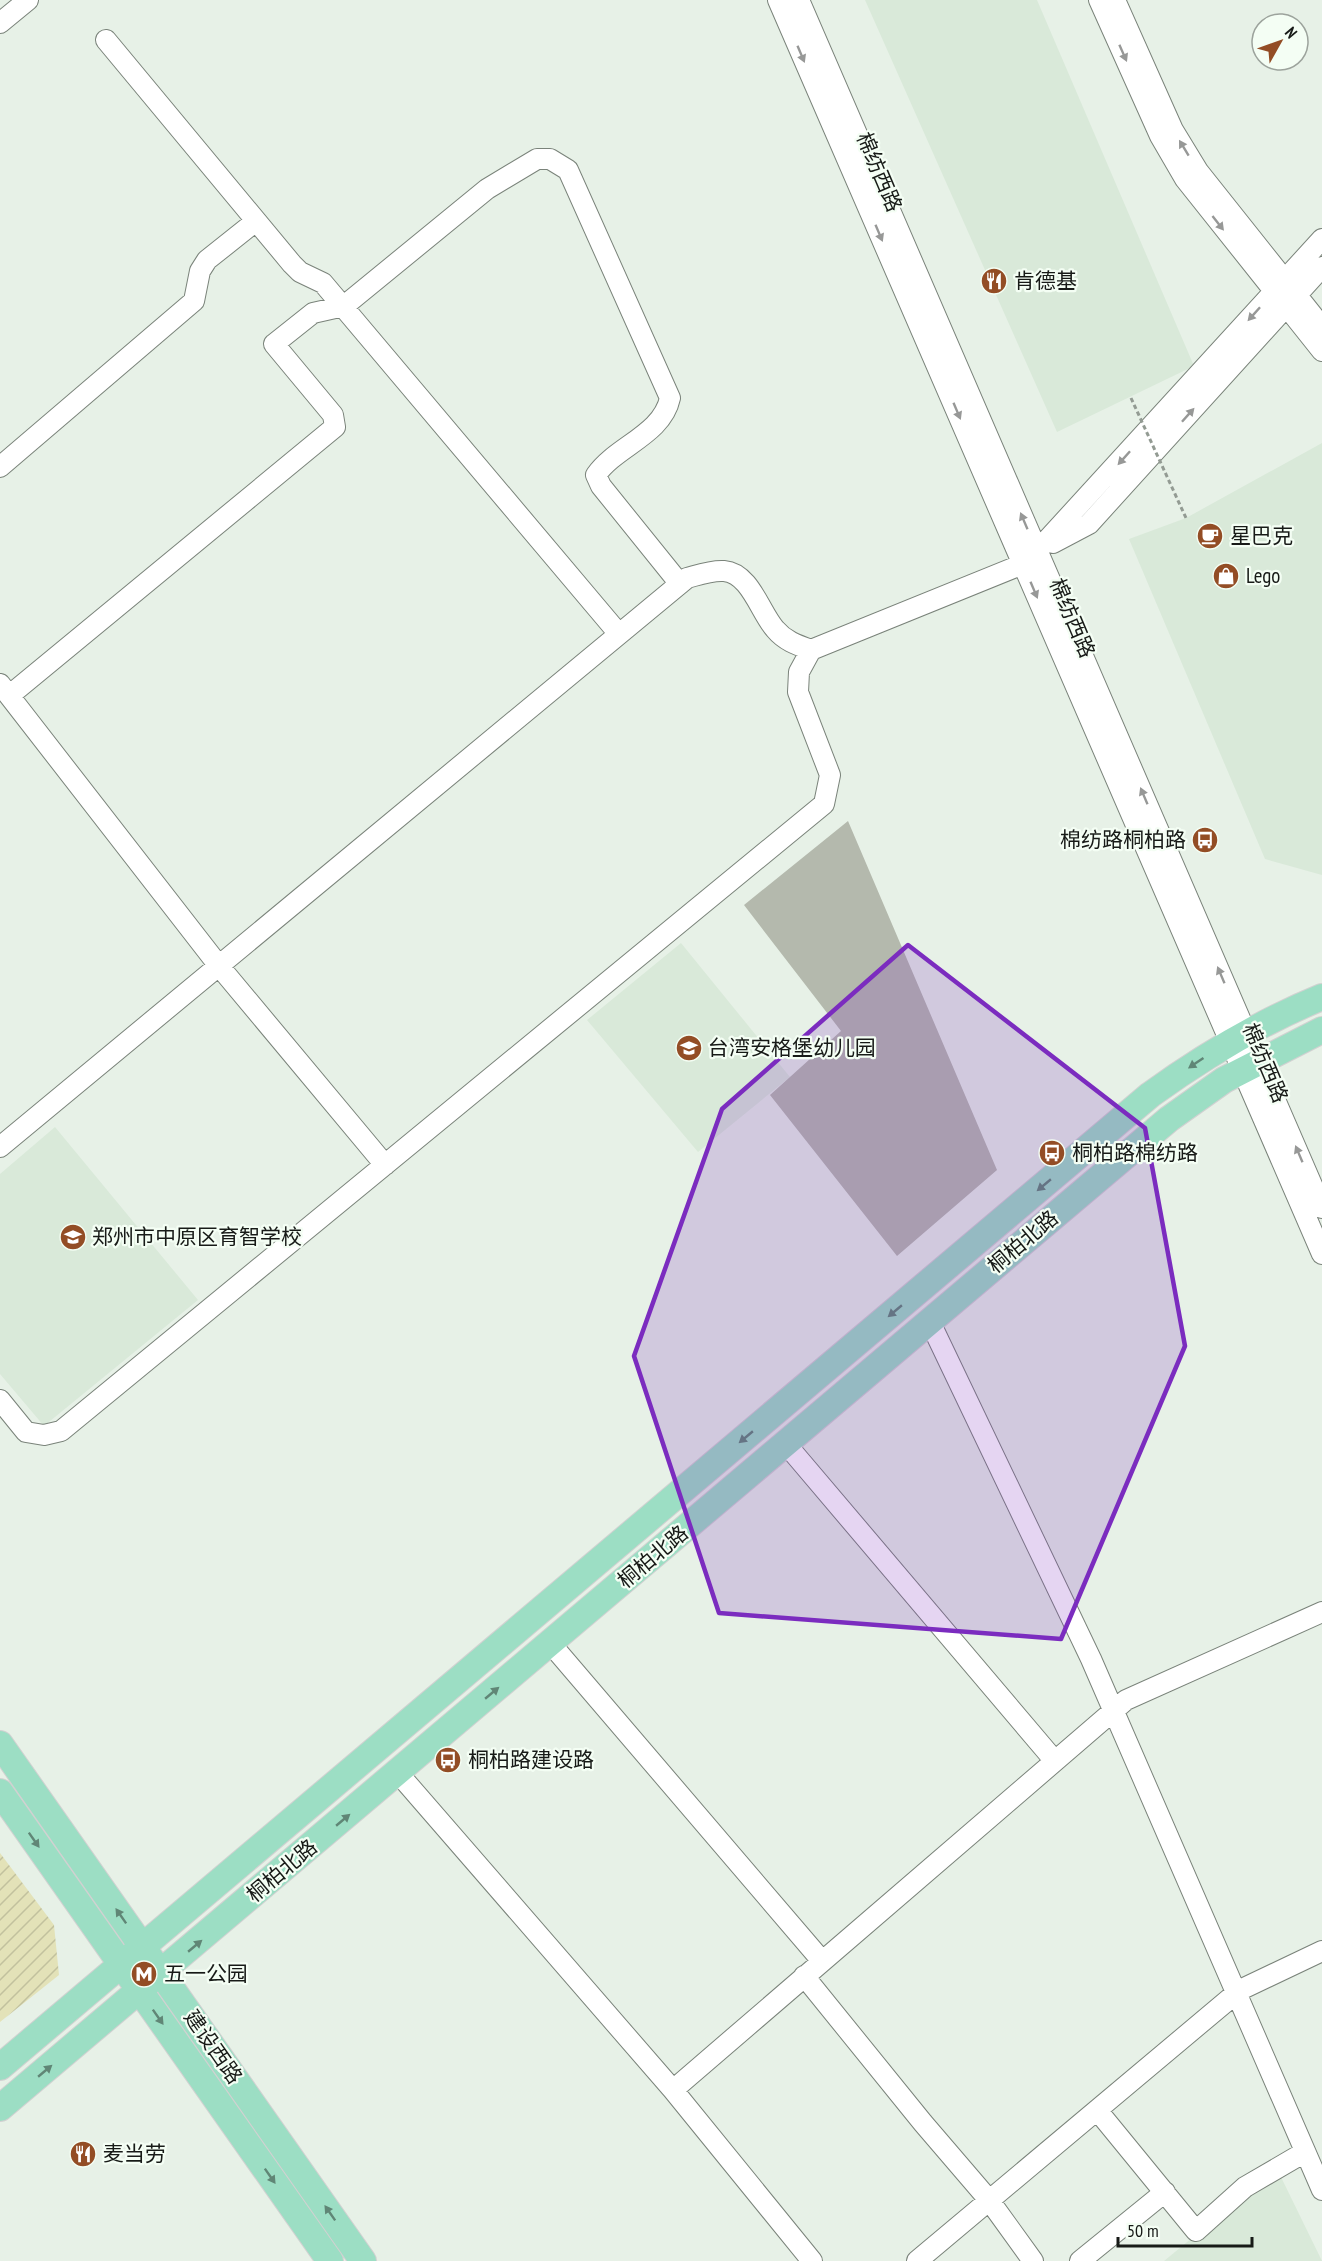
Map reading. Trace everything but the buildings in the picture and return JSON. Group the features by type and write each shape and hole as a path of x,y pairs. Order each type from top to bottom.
{"main road":[{"name":"桐柏北路","path":"0,2067 1150,1095 1208,1054 1322,997"},
{"name":"桐柏北路","path":"0,2108 140,1992 1169,1119 1251,1066 1322,1030"},
{"name":"建设西路","path":"0,1744 363,2261"},
{"name":"建设西路","path":"0,1792 330,2261"}],"street":[{"path":"0,23 27,0"},
{"name":"棉纺西路","path":"778,0 1030,557"},
{"name":"棉纺西路","path":"799,0 1030,557 1238,1038 1322,1208"},
{"path":"1099,0 1160,136 1180,170 1204,205 1285,294 1322,327"},
{"path":"1115,0 1173,130 1198,171 1285,294 1322,351"},
{"path":"106,40 300,272 323,282 344,306 619,634"},
{"path":"385,1165 219,966 5,689 335,427 333,415 274,344 313,313 344,306 487,189 537,159 550,159 561,163 568,170 670,398 667,410 658,422 596,476 601,486 680,584"},
{"path":"0,468 194,301 200,271 207,260 256,221"},
{"path":"1285,294 1322,239"},
{"path":"0,1400 26,1432 44,1435 61,1431 824,804 830,775 798,692 799,672 811,650 1030,557 1285,294 1322,267"},
{"path":"0,1148 687,578 723,571 735,574 745,583 776,630 787,640 811,650"},
{"name":"棉纺西路","path":"1251,1066 1322,1254"},
{"path":"930,1322 1113,1710 1322,2190"},
{"path":"786,1444 1054,1761"},
{"path":"673,2090 1126,1700 1322,1612"},
{"path":"550,1644 822,1961"},
{"path":"398,1773 673,2090 812,2261"},
{"path":"917,2261 1236,1994 1255,1982 1322,1951"},
{"path":"804,1976 922,2123 989,2200 1033,2261"},
{"path":"1097,2110 1196,2231 1245,2187 1305,2152"},
{"path":"1080,2261 1165,2192"}],"path":[{"path":"1131,398 1186,518"}],"highlighted area":[{"path":"908,945 1145,1128 1185,1346 1061,1639 719,1613 634,1356 722,1109"}],"shaded area":[{"path":"865,0 1037,0 1194,366 1057,432"},
{"path":"1322,443 1322,875 1265,859 1129,539 1186,518"},
{"name":"台湾安格堡幼儿园","path":"681,943 790,1077 698,1152 587,1020"},
{"name":"郑州市中原区育智学校","path":"55,1127 198,1300 44,1426 0,1374 0,1174"},
{"path":"1280,2175 1322,2261 1164,2261 1249,2191"}],"green space":[{"path":"0,1853 54,1925 59,1975 0,2022"}],"place":[{"name":"肯德基","path":"994,281"},
{"name":"星巴克","path":"1210,536"},
{"name":"Lego","path":"1226,576"},
{"name":"棉纺路桐柏路","path":"1205,840"},
{"name":"台湾安格堡幼儿园","path":"689,1048"},
{"name":"桐柏路棉纺路","path":"1052,1153"},
{"name":"郑州市中原区育智学校","path":"73,1237"},
{"name":"桐柏路建设路","path":"448,1760"},
{"name":"五一公园","path":"144,1974"},
{"name":"麦当劳","path":"83,2154"}]}
